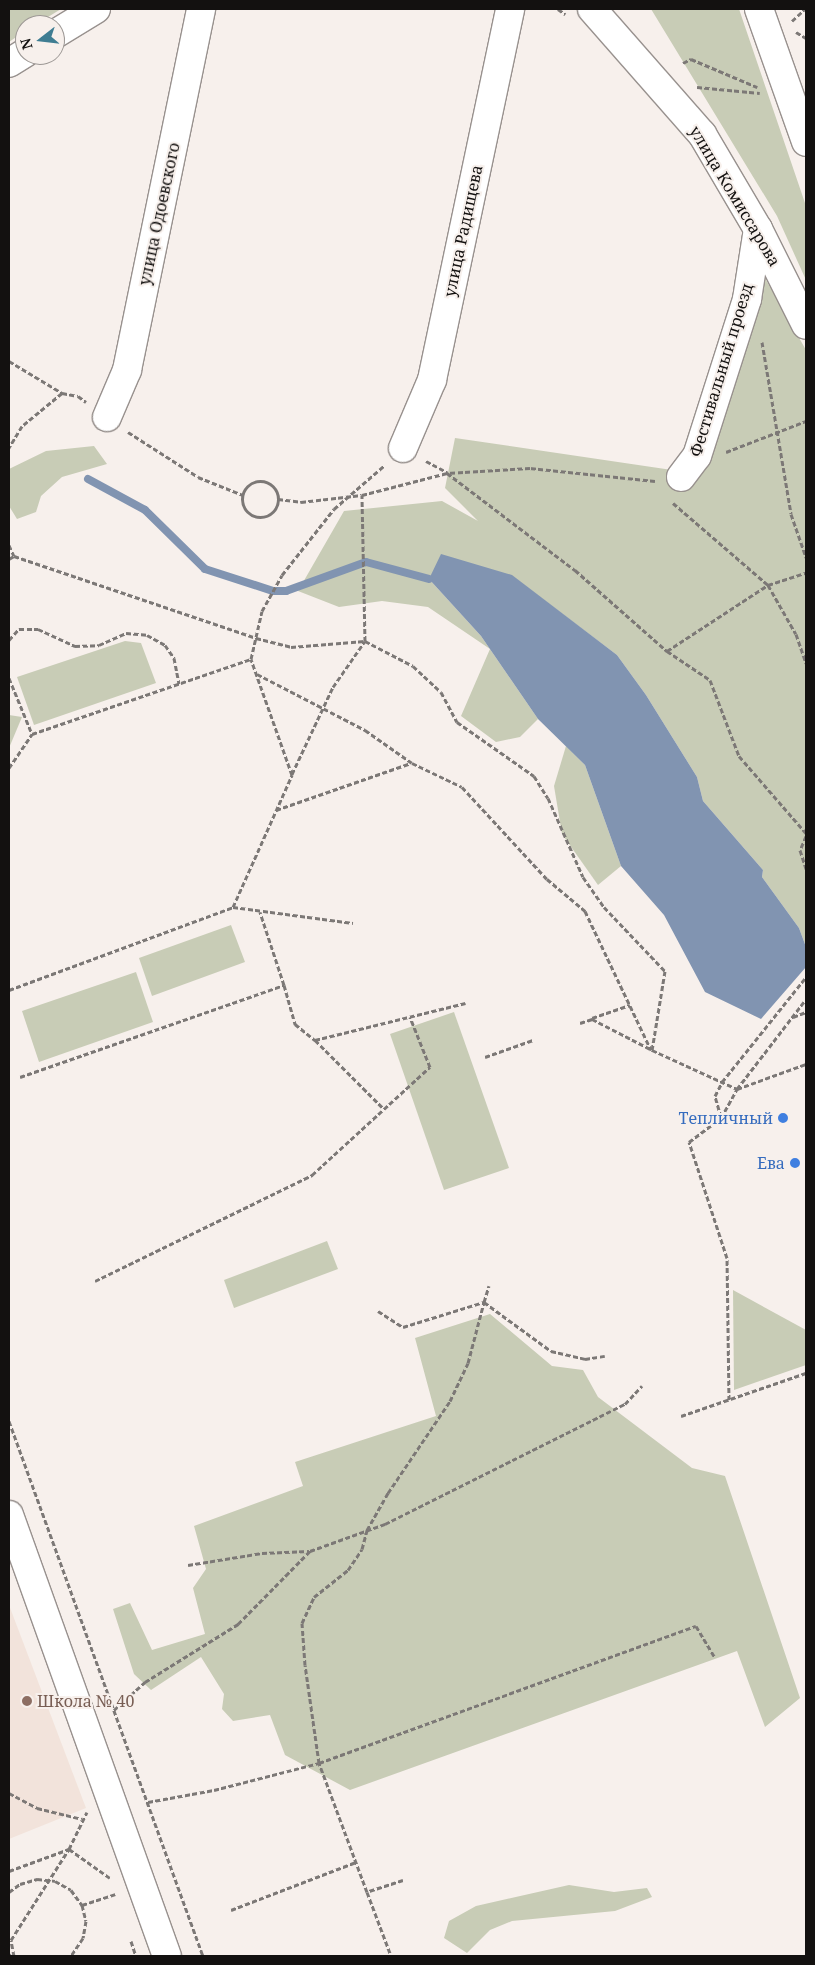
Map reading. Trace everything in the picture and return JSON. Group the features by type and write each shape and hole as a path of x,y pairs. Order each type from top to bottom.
{"street":[{"path":"65,28 96,9"},
{"name":"улица Одоевского","path":"107,417 127,370 201,9"},
{"name":"улица Радищева","path":"403,448 432,380 510,9"},
{"path":"759,9 806,142"},
{"name":"улица Комиссарова","path":"581,14 673,100 702,134 758,230 806,325"},
{"name":"Фестивальный проезд","path":"683,478 747,299 758,230"},
{"path":"9,1515 167,1956"}],"path":[{"path":"558,9 581,14"},
{"path":"786,26 805,9"},
{"path":"673,100 697,87 767,93 691,59 683,63"},
{"path":"761,332 791,514 806,557"},
{"path":"9,361 62,393 78,396 198,477 243,495"},
{"path":"9,448 22,426 62,393"},
{"path":"278,499 302,502 362,495 447,472 530,468 648,482 683,478 728,452 777,430 806,421"},
{"path":"292,775 251,659 262,612 282,575 334,509 403,448"},
{"path":"447,472 575,570 667,650 710,680 739,756 806,834 800,850 806,869"},
{"path":"683,478 768,585 796,634 806,663"},
{"path":"254,482 265,482 274,488 278,499 274,510 266,517 254,517 245,510 243,495 254,482"},
{"path":"648,482 656,488"},
{"path":"233,907 333,687 365,641 362,495"},
{"path":"9,545 14,556 256,638 291,647 365,641 413,666 441,692 458,722 534,776 548,798 583,877 604,907 665,971 652,1050"},
{"path":"9,559 14,556"},
{"path":"667,650 768,585 806,573"},
{"path":"9,640 19,629 38,629 75,646 99,644 126,633 147,635 165,645 174,658 178,684"},
{"path":"9,768 32,734 251,659"},
{"path":"256,673 365,730 412,763 462,787 547,879 585,911 652,1050"},
{"path":"9,678 32,734"},
{"path":"276,810 412,763"},
{"path":"9,990 233,907 353,923"},
{"path":"260,911 295,1024 315,1040 383,1108"},
{"path":"721,1118 715,1096 722,1082 806,977"},
{"path":"20,1077 284,986"},
{"path":"729,1400 727,1258 689,1142 721,1118 737,1088 806,999"},
{"path":"315,1040 466,1003"},
{"path":"580,1023 630,1004"},
{"path":"792,1017 806,1012"},
{"path":"95,1281 312,1175 430,1067 410,1017"},
{"path":"592,1019 652,1050 737,1088 806,1064"},
{"path":"484,1057 533,1040"},
{"path":"390,1956 320,1763 305,1666 302,1623 314,1597 348,1570 362,1549 367,1530 450,1401 468,1364 489,1286"},
{"path":"378,1311 403,1327 484,1302"},
{"path":"484,1302 551,1350 585,1360 605,1356"},
{"path":"681,1416 806,1373"},
{"path":"188,1564 262,1553 310,1551 367,1530 625,1404 642,1386"},
{"path":"9,1421 203,1956"},
{"path":"114,1710 145,1682 238,1624 310,1551"},
{"path":"148,1802 214,1790 320,1763 696,1626 716,1658"},
{"path":"10,1955 11,1940 47,1880 69,1849 82,1819 106,1786"},
{"path":"9,1794 37,1808 82,1819"},
{"path":"9,1871 69,1849"},
{"path":"69,1849 110,1878 118,1902"},
{"path":"231,1910 356,1862"},
{"path":"9,1892 20,1884 37,1878 71,1890 82,1905 86,1921 83,1938 71,1956"},
{"path":"368,1892 403,1880"},
{"path":"82,1905 115,1894"},
{"path":"130,1938 136,1956"}],"shaded area":[{"name":"Школа № 40","path":"9,1605 86,1808 9,1839"}],"green space":[{"path":"9,9 61,9 51,15 15,15 15,38 9,42"},
{"path":"651,9 739,9 806,206 806,280 777,216"},
{"path":"762,273 806,350 806,947 799,928 762,877 763,870 703,801 697,777 646,695 617,655 512,576 429,579 481,636 490,649 428,607 382,601 339,607 298,591 344,511 442,501 478,521 445,488 455,438 699,474"},
{"path":"94,446 107,464 62,477 41,496 36,512 17,519 9,506 9,469 46,451"},
{"path":"125,641 141,643 156,683 34,725 17,677"},
{"path":"490,649 538,719 520,737 496,742 461,716"},
{"path":"9,715 22,717 9,748"},
{"path":"566,746 585,765 621,866 598,885 562,834 554,786"},
{"path":"231,925 245,962 152,996 139,958"},
{"path":"136,972 153,1022 39,1062 22,1011"},
{"path":"454,1012 509,1168 444,1190 390,1034"},
{"path":"327,1241 338,1269 234,1308 224,1280"},
{"path":"733,1290 806,1330 806,1365 734,1390"},
{"path":"490,1314 552,1366 583,1370 598,1397 692,1468 725,1476 800,1698 765,1727 737,1651 350,1790 285,1755 270,1715 233,1721 222,1709 224,1694 201,1657 151,1690 134,1674 113,1609 130,1603 152,1650 205,1634 193,1588 206,1569 194,1526 303,1486 295,1462 436,1416 415,1338"},
{"path":"569,1885 614,1892 647,1888 652,1897 615,1911 512,1921 490,1930 467,1953 444,1938 449,1921 476,1906"}],"water":[{"path":"441,554 512,575 617,655 646,695 697,777 703,801 763,870 762,877 799,928 806,947 806,967 761,1019 705,992 664,915 621,866 585,765 538,719 481,636 429,579"}],"waterway":[{"path":"88,479 145,510 205,569 273,591 286,591 366,562 429,579"}],"place":[{"name":"Тепличный","path":"783,1118"},
{"name":"Ева","path":"795,1163"},
{"name":"Школа № 40","path":"27,1701"}]}
